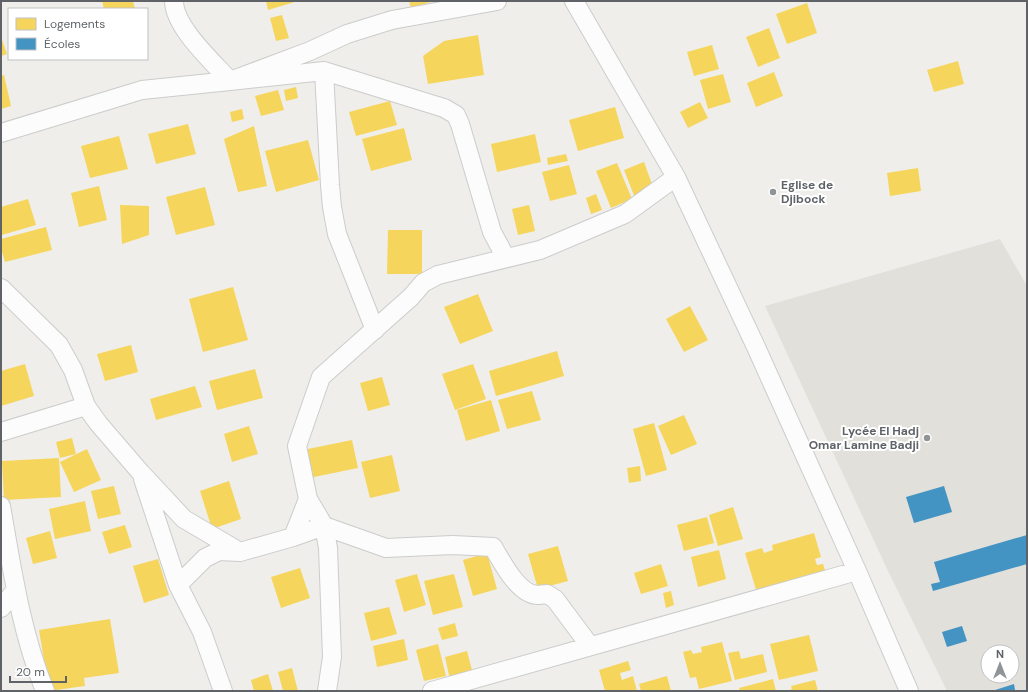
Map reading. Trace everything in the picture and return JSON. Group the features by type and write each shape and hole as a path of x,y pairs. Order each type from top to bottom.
{"street":[{"path":"174,1 174,6 187,34 230,81"},
{"path":"230,81 310,51 347,34 392,20 497,1"},
{"path":"574,1 676,177 756,347 857,571 909,691"},
{"path":"324,71 330,185 337,234 375,330"},
{"path":"1,133 142,90 324,71 444,108 456,115 492,232 506,258"},
{"path":"327,691 332,658 328,548 324,526 308,499 297,446 321,377 411,297 423,283 438,275 540,250 626,214 676,177"},
{"path":"1,288 59,345 73,370 86,406 98,423 141,473 184,519 240,552"},
{"path":"1,432 86,406"},
{"path":"141,473 178,585 202,632 223,691"},
{"path":"293,537 308,499"},
{"path":"1,506 4,536 16,591 38,674 45,691"},
{"path":"178,585 205,558 219,551 240,552 293,537 324,526 386,548 454,545 493,547 515,582 524,589 536,595 547,594 555,599 590,646"},
{"path":"432,691 857,571"},
{"path":"1,608 16,591"}],"shaded area":[{"name":"Lycée El Hadj Omar Lamine Badji","path":"1000,239 1027,286 1027,691 947,691 888,571 765,306"}],"building: Logements":[{"path":"102,1 133,1 135,8 104,8"},
{"path":"266,1 298,1 268,10"},
{"path":"409,1 434,1 411,8"},
{"path":"807,3 817,33 787,44 776,14"},
{"path":"282,15 289,38 276,41 270,18"},
{"path":"769,28 780,58 758,67 746,37"},
{"path":"478,35 484,75 428,84 423,56 444,41"},
{"path":"1,37 7,54 1,56"},
{"path":"712,45 719,69 694,76 687,52"},
{"path":"958,61 964,84 934,92 927,70"},
{"path":"774,72 783,96 756,107 747,83"},
{"path":"723,74 731,102 708,109 700,80"},
{"path":"4,75 11,106 1,109 1,76"},
{"path":"296,87 298,98 286,101 284,90"},
{"path":"278,90 284,110 261,116 255,96"},
{"path":"390,101 397,125 356,136 349,112"},
{"path":"700,102 708,118 688,128 680,112"},
{"path":"615,107 624,138 578,151 569,120"},
{"path":"242,109 244,119 232,122 230,112"},
{"path":"188,124 196,154 156,164 148,134"},
{"path":"254,126 267,186 238,192 224,139"},
{"path":"404,128 412,160 371,171 362,139"},
{"path":"535,134 541,162 497,172 491,144"},
{"path":"119,136 128,169 90,178 81,146"},
{"path":"308,140 319,180 276,192 265,151"},
{"path":"566,154 568,161 548,165 547,158"},
{"path":"644,162 654,190 635,198 624,170"},
{"path":"617,163 632,199 611,208 596,171"},
{"path":"569,165 577,194 550,201 542,172"},
{"path":"918,168 921,191 890,196 887,173"},
{"path":"99,186 107,220 79,227 71,193"},
{"path":"205,187 215,225 176,235 166,197"},
{"path":"596,194 602,210 591,214 586,198"},
{"path":"28,199 36,225 2,235 1,207"},
{"path":"120,205 149,206 149,235 122,244"},
{"path":"529,205 535,231 518,235 512,209"},
{"path":"46,227 52,250 5,262 1,248 1,239"},
{"path":"388,230 422,230 422,274 387,274"},
{"path":"233,287 248,340 203,352 189,299"},
{"path":"478,294 493,331 460,344 444,307"},
{"path":"690,306 708,340 684,352 666,319"},
{"path":"131,345 138,372 105,381 97,354"},
{"path":"557,351 564,376 496,396 489,371"},
{"path":"25,364 34,396 1,406 1,371"},
{"path":"473,364 486,399 455,410 442,374"},
{"path":"255,369 263,398 217,410 209,381"},
{"path":"382,377 390,405 368,411 360,383"},
{"path":"195,386 202,407 156,420 150,399"},
{"path":"532,391 541,420 507,429 498,400"},
{"path":"491,400 500,431 466,441 457,410"},
{"path":"684,415 697,444 671,455 658,426"},
{"path":"654,423 667,470 646,476 633,429"},
{"path":"249,426 258,454 232,462 224,434"},
{"path":"72,438 76,454 60,458 56,442"},
{"path":"352,440 358,468 309,478 303,450"},
{"path":"87,449 101,480 74,492 60,462"},
{"path":"392,455 400,491 370,498 361,462"},
{"path":"59,458 61,497 4,500 2,461"},
{"path":"640,466 641,481 629,483 627,468"},
{"path":"229,481 241,519 212,529 200,491"},
{"path":"114,486 121,514 98,519 91,491"},
{"path":"85,501 91,531 55,539 49,509"},
{"path":"733,507 743,539 718,546 709,515"},
{"path":"707,517 714,543 684,551 677,525"},
{"path":"125,525 132,547 109,554 102,532"},
{"path":"50,531 57,558 33,564 26,538"},
{"path":"814,533 821,557 815,559 817,565 823,564 826,573 757,593 745,553 762,548 764,553 773,550 772,545"},
{"path":"558,546 568,581 538,589 528,554"},
{"path":"719,550 726,579 698,587 691,557"},
{"path":"487,553 497,589 473,596 463,560"},
{"path":"158,559 169,595 144,603 133,566"},
{"path":"661,564 668,586 641,594 634,573"},
{"path":"300,568 310,598 281,608 271,577"},
{"path":"417,574 426,605 404,612 395,580"},
{"path":"454,574 463,607 433,615 424,581"},
{"path":"671,591 674,605 666,608 663,593"},
{"path":"389,607 397,634 371,641 364,613"},
{"path":"110,619 119,673 84,678 85,686 49,691 39,630"},
{"path":"455,623 458,636 442,640 438,628"},
{"path":"809,635 818,671 779,680 770,644"},
{"path":"404,639 408,660 377,667 373,646"},
{"path":"722,642 732,681 699,689 696,677 690,678 683,652 691,650 693,654 702,652 701,647"},
{"path":"438,644 446,676 424,681 416,650"},
{"path":"467,651 473,674 450,680 445,657"},
{"path":"739,651 741,659 763,654 767,672 735,680 728,653"},
{"path":"628,661 631,670 620,673 622,680 633,676 637,691 605,691 599,670"},
{"path":"292,668 298,691 283,691 278,672"},
{"path":"268,674 273,691 254,691 251,680"},
{"path":"667,676 671,691 641,691 639,684"},
{"path":"773,679 776,691 740,691 739,688"},
{"path":"815,680 818,691 786,691 792,689 791,686"}],"building: Écoles":[{"path":"944,486 952,512 914,523 906,497"},
{"path":"1027,535 1027,564 933,591 931,584 940,582 934,562"},
{"path":"962,626 967,641 947,647 942,632"},
{"path":"1014,684 1015,690 992,691"}],"place":[{"name":"Eglise de Djibock","path":"773,192"},
{"name":"Lycée El Hadj Omar Lamine Badji","path":"927,438"}]}
